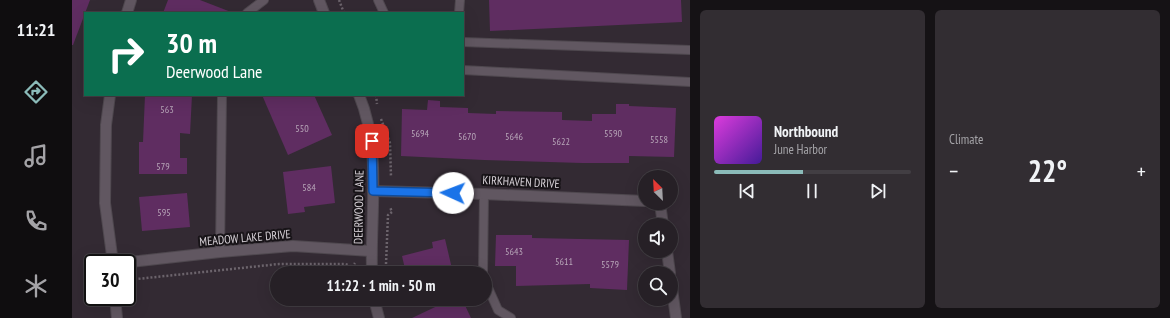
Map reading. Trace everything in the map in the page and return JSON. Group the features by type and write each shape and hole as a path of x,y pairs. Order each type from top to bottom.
{"street":[{"path":"127,12 131,0"},
{"path":"319,0 324,12"},
{"path":"110,96 106,125 105,203 112,254"},
{"name":"DEERWOOD LANE","path":"359,96 372,141 372,266"},
{"name":"KIRKHAVEN DRIVE","path":"373,191 638,201"},
{"name":"MEADOW LAKE DRIVE","path":"136,261 293,246 371,250"},
{"path":"116,306 117,318"},
{"path":"376,306 379,318"},
{"path":"674,306 676,318"}],"lane":[{"path":"248,12 264,0"},
{"path":"459,12 460,0"},
{"path":"381,1 384,12"},
{"path":"464,42 690,50"},
{"path":"464,70 690,82"},
{"path":"220,252 222,96"},
{"path":"483,266 484,194"},
{"path":"492,297 498,310 511,318"}],"path":[{"path":"339,0 344,12"},
{"path":"376,96 377,106"},
{"path":"379,114 390,143 391,177"},
{"path":"386,264 388,215 392,212 390,207"},
{"path":"136,280 165,275 279,264 344,264 349,265 351,268 356,263"}],"building":[{"path":"72,0 90,0 85,12 84,12 84,16 72,45"},
{"path":"168,0 200,0 231,12 163,12"},
{"path":"489,0 681,0 682,22 490,31"},
{"path":"145,96 192,96 190,134 180,133 180,158 187,158 187,174 139,174 139,142 143,142"},
{"path":"262,96 314,96 332,135 288,155"},
{"path":"428,100 440,101 440,107 468,108 468,113 496,114 496,111 562,112 562,120 592,121 592,114 616,114 616,104 676,108 674,157 629,156 629,163 582,163 401,156 402,109 427,110"},
{"path":"331,166 335,203 304,207 305,212 288,214 283,172"},
{"path":"187,193 190,227 142,231 139,197"},
{"path":"496,235 532,235 532,238 629,240 627,290 590,288 590,284 516,286 516,266 495,266"},
{"path":"445,239 451,266 404,266 402,256 433,248 432,242"},
{"path":"437,306 465,306 471,318 412,318"}],"route":[{"path":"372,141 373,191 453,193"}]}
